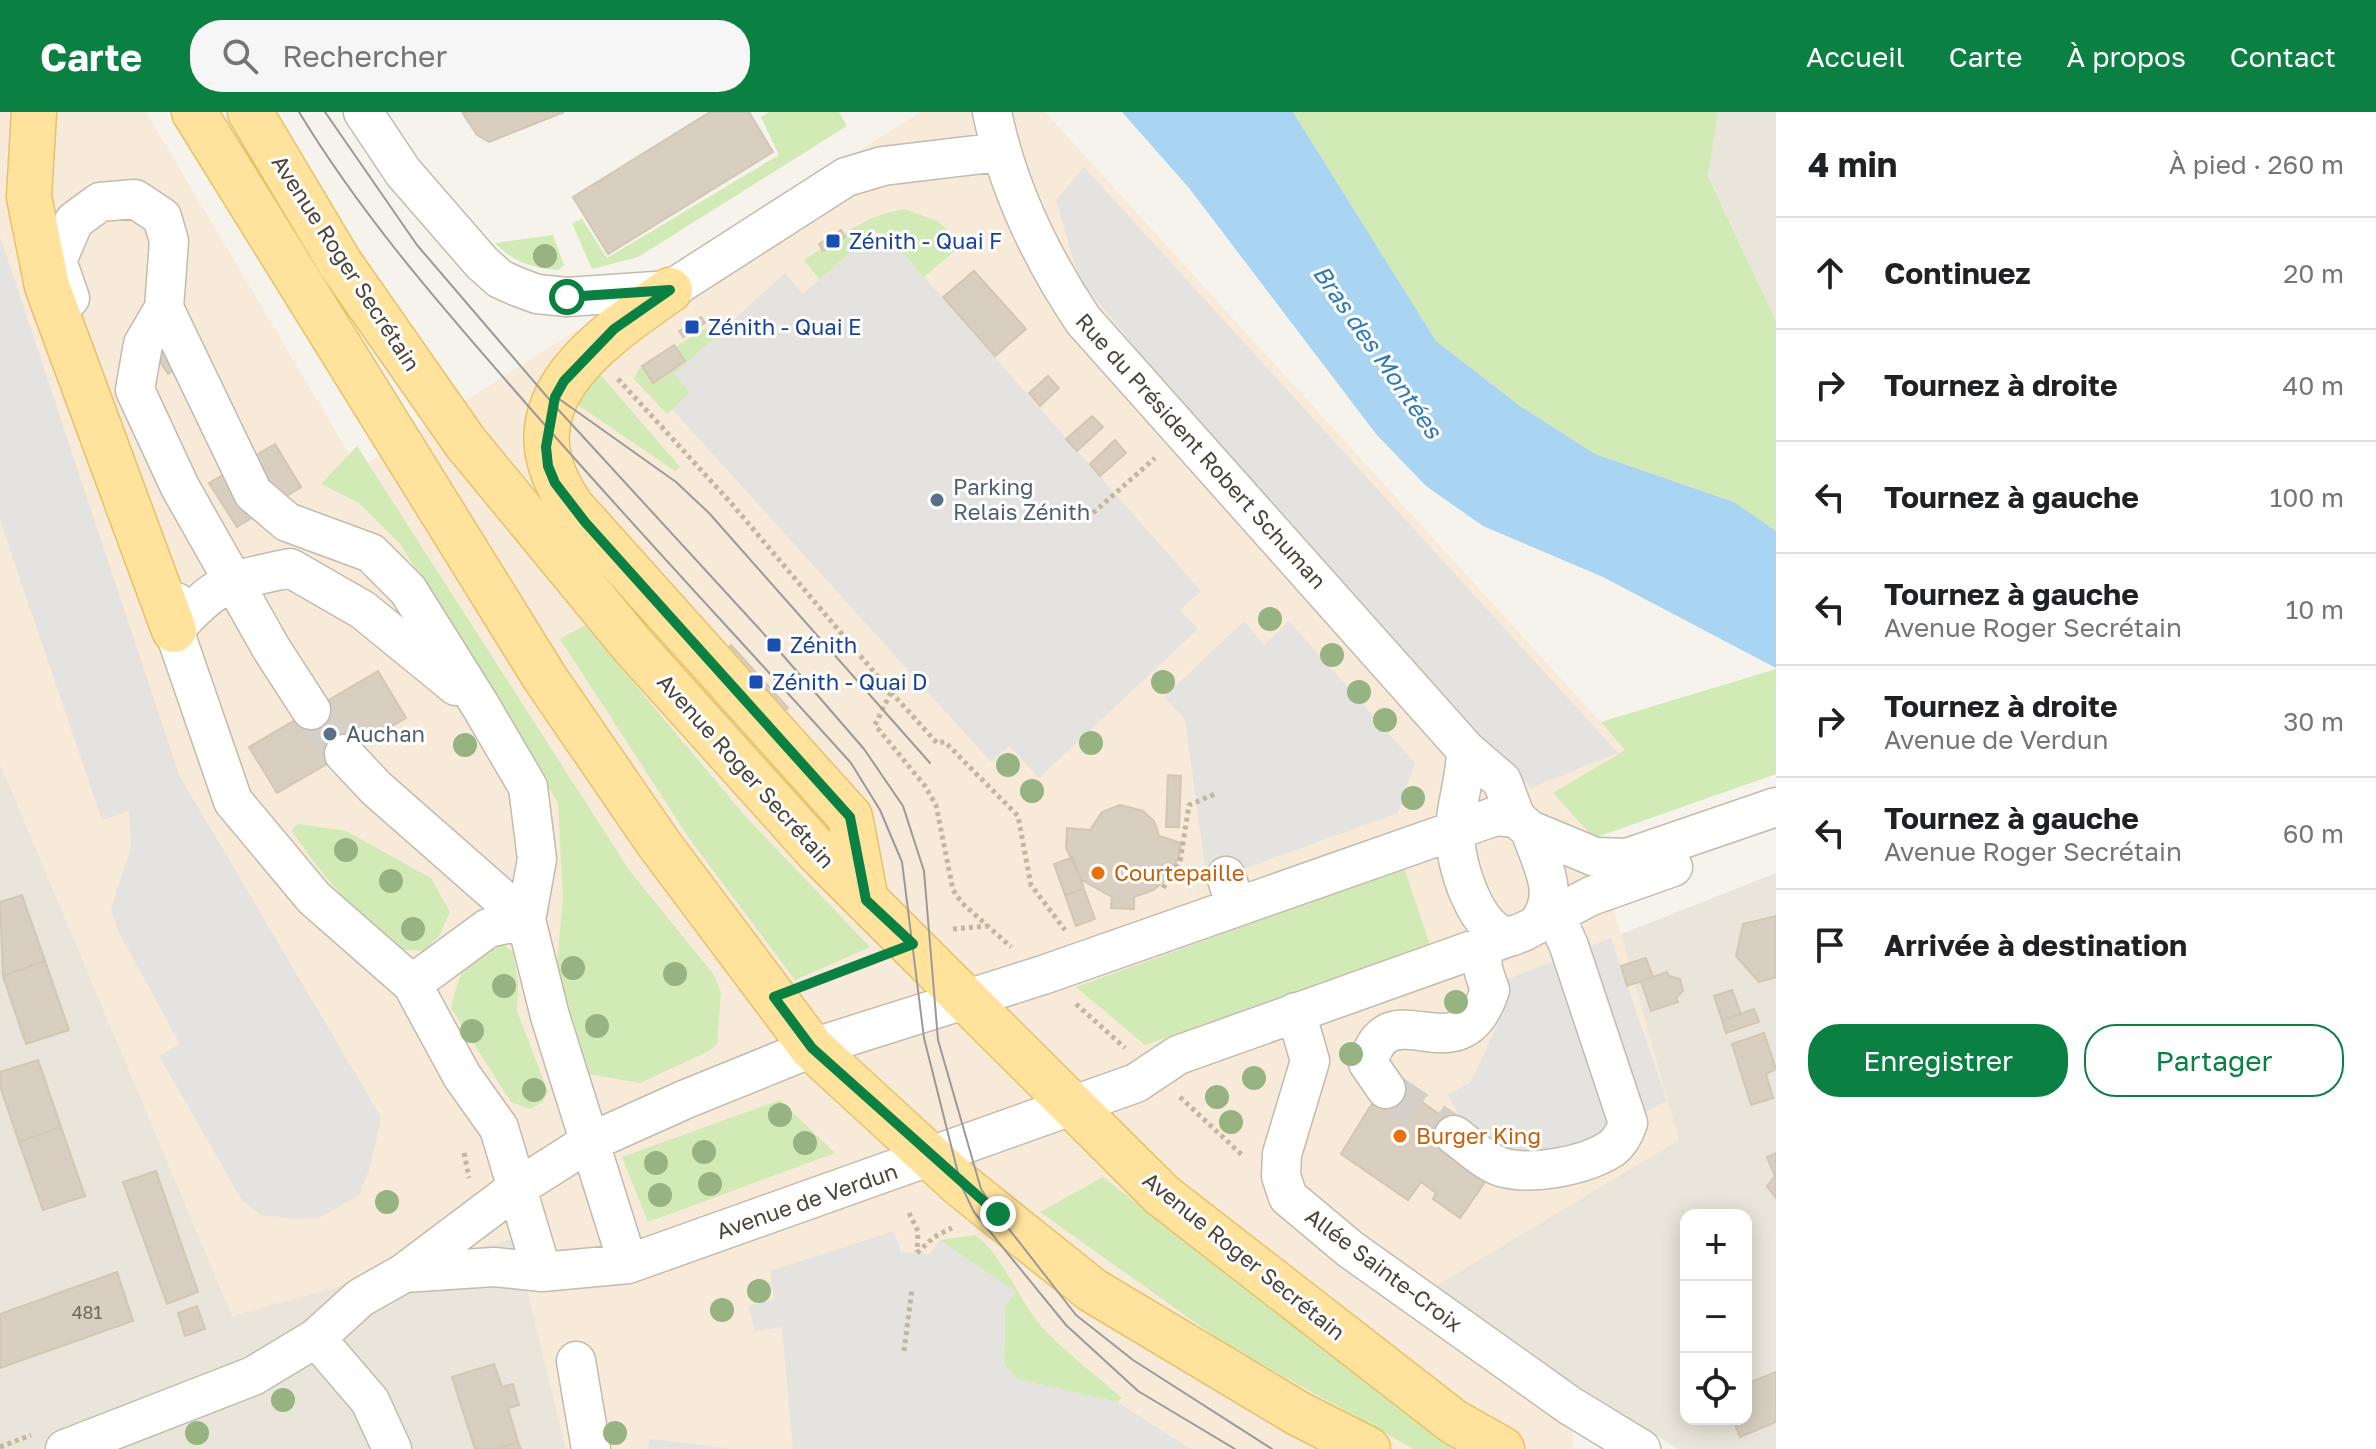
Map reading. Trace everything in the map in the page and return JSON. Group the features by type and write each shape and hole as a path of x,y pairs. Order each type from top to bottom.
{"main road":[{"path":"34,112 29,197 47,286 174,630"},
{"path":"194,112 545,678 659,844 812,1048 1002,1220 1092,1290 1299,1414 1368,1449"},
{"name":"Avenue Roger Secrétain","path":"250,112 340,263 465,442 633,646 818,852 1162,1195 1454,1422 1502,1449"},
{"path":"670,290 614,329 564,381 555,397 546,447 548,466 555,483 579,515 850,817 866,900"}],"street":[{"path":"363,112 403,172 466,247 500,279 537,294 567,297 670,290 846,177 883,166 1000,152"},
{"name":"Rue du Président Robert Schuman","path":"992,112 1000,152 1051,271 1083,320 1466,750 1502,781 1523,824"},
{"path":"311,710 180,487 135,390 143,344 164,308 169,241 162,217 135,199 100,202 74,221 57,261 176,597 174,630 233,801 314,898 412,984 462,1076 499,1128 542,1272"},
{"path":"164,308 253,493 287,522 371,553 408,590 528,787 537,859 526,920 550,1016 628,1264"},
{"path":"174,630 207,594 233,580 290,568 363,610 480,705"},
{"path":"1454,1135 1497,1166 1520,1171 1551,1170 1611,1148 1624,1134 1628,1123 1561,928 1494,932 1476,911 1459,858 1454,829 1466,750"},
{"path":"344,754 376,788 526,920"},
{"name":"Avenue de Verdun","path":"65,1449 213,1395 253,1376 316,1338 360,1298 404,1273 517,1188 588,1143 812,1048 968,1000 1231,891 1496,816 1523,824 1595,857 1627,858 1776,807"},
{"path":"1386,1089 1368,1063 1372,1048 1394,1029 1405,1027 1440,1036 1463,1030 1479,1017 1490,990 1481,965 1481,955 1522,931 1548,911 1552,894 1523,824"},
{"name":"Avenue de Verdun","path":"404,1273 494,1267 542,1272 628,1264 1136,1083 1178,1055 1522,931 1591,896 1776,829"},
{"path":"412,984 488,928 526,920"},
{"name":"Allée Sainte-Croix","path":"1296,1012 1310,1061 1282,1154 1281,1176 1288,1197 1363,1258 1569,1405 1641,1449"},
{"path":"316,1338 370,1401 385,1444"},
{"path":"576,1361 591,1449"}],"path":[{"path":"616,378 731,503 937,743 945,742 1018,816 1031,885 1067,932"},
{"path":"1093,513 1157,456"},
{"path":"891,692 875,725 925,786 936,805 953,890 1017,952"},
{"path":"1163,888 1180,862 1189,805 1215,794"},
{"path":"774,997 952,929 987,926"},
{"path":"1072,1001 1132,1054"},
{"path":"1172,1090 1288,1197"},
{"path":"909,1213 918,1231 917,1253 934,1237 959,1226"},
{"path":"904,1351 912,1289"}],"shaded area":[{"path":"0,112 146,112 358,469 920,112 1045,112 1626,750 1587,814 1679,1140 1427,1291 1569,1405 1574,1449 566,1449 515,1238 232,1316 0,763"},
{"path":"1718,112 1776,112 1776,321 1708,175"},
{"path":"1084,167 1618,753 1531,788 1512,768 1450,730 1079,279 1056,200"},
{"name":"Parking Relais Zénith","path":"873,232 885,233 1201,591 1180,610 1198,629 1039,778 1009,746 991,762 672,409 690,392 674,374 785,273 803,294"},
{"path":"0,236 179,775 381,1117 370,1168 359,1195 319,1218 261,1215 242,1200 159,1056 180,1044 118,931 111,909 131,847 129,811 102,820 0,520"},
{"path":"1244,621 1264,645 1289,621 1415,763 1398,813 1207,882 1185,719 1164,697"},
{"path":"0,763 232,1315 515,1238 566,1449 0,1449"},
{"path":"1776,873 1776,1449 1678,1449 1427,1291 1678,1140 1611,938"},
{"path":"1611,938 1667,1101 1585,1144 1512,1156 1463,1123 1448,1094 1470,1083 1506,1007 1498,983"},
{"path":"894,1231 901,1252 930,1254 940,1240 1016,1292 1005,1307 1004,1364 1017,1379 1117,1402 1191,1449 793,1449 782,1327 755,1331 748,1306 774,1299 770,1271"},
{"path":"650,1439 726,1448 728,1449 647,1449"}],"green space":[{"path":"769,112 839,112 847,126 638,257 592,269 572,223 582,219 607,258 779,155 761,117"},
{"path":"1293,112 1718,112 1708,176 1776,321 1776,531 1734,502 1595,454 1520,406 1436,341"},
{"path":"904,209 937,221 963,244 924,277 884,233 873,232 820,280 804,260 864,222"},
{"path":"553,235 564,265 558,270 524,263 495,243"},
{"path":"706,328 715,338 675,374 691,392 667,414 634,379 639,369"},
{"path":"598,372 680,467 675,471 572,401"},
{"path":"357,446 629,870 714,975 721,992 717,1044 709,1051 640,1083 588,1074 557,964 563,898 558,803 401,545 359,503 321,484"},
{"path":"585,625 746,817 870,947 795,980 691,841 560,639"},
{"path":"1776,669 1776,774 1594,838 1553,793 1625,750 1601,722"},
{"path":"298,824 346,831 431,878 450,912 439,936 423,951 400,949 386,941 340,894 311,857 292,830"},
{"path":"1404,868 1430,945 1145,1045 1076,987"},
{"path":"501,943 513,952 518,983 517,1011 548,1092 543,1102 530,1109 511,1102 451,1008 461,975 471,959 479,952"},
{"path":"780,1100 835,1153 648,1222 622,1157"},
{"path":"1103,1177 1454,1449 1414,1449 1224,1343 1040,1212"},
{"path":"976,1235 995,1255 1042,1327 1122,1398 1117,1402 1017,1379 1004,1364 1005,1306 1015,1292 940,1240"}],"water":[{"name":"Bras des Montées","path":"1122,112 1293,112 1436,341 1520,406 1595,454 1734,502 1776,531 1776,668 1603,577 1483,526 1426,486 1376,434 1189,188"}],"building":[{"path":"462,112 564,112 489,142 477,135"},
{"path":"710,112 749,112 773,152 608,254 573,197"},
{"path":"841,230 845,237 823,251 819,244"},
{"path":"974,271 1026,329 995,356 943,297"},
{"path":"701,317 705,323 683,337 679,331"},
{"path":"190,336 201,354 168,374 157,357"},
{"path":"674,345 685,361 653,383 642,366"},
{"path":"1048,376 1059,388 1040,406 1029,393"},
{"path":"1092,416 1103,427 1077,451 1066,439"},
{"path":"1115,440 1126,453 1100,476 1090,464"},
{"path":"275,444 301,487 237,527 209,483"},
{"path":"731,645 788,708 778,716 722,653"},
{"path":"378,671 406,718 277,793 249,747"},
{"path":"1168,775 1181,776 1179,827 1166,827"},
{"path":"1120,805 1143,811 1154,821 1159,836 1181,843 1179,856 1169,877 1153,890 1134,897 1134,909 1111,908 1112,897 1082,880 1066,848 1067,828 1090,830 1102,812"},
{"path":"1073,857 1084,889 1065,895 1054,864"},
{"path":"1084,889 1095,919 1076,926 1065,895"},
{"path":"22,895 45,961 3,976 0,902"},
{"path":"1776,916 1776,977 1759,982 1736,956 1743,924"},
{"path":"1646,958 1653,977 1627,986 1621,966"},
{"path":"45,961 69,1030 26,1044 3,976"},
{"path":"1667,972 1669,976 1680,979 1683,991 1676,998 1678,1002 1651,1011 1641,981"},
{"path":"1732,990 1741,1014 1722,1020 1714,996"},
{"path":"1754,1009 1759,1022 1726,1033 1722,1020"},
{"path":"1764,1033 1776,1069 1766,1074 1773,1098 1751,1105 1732,1044"},
{"path":"38,1060 61,1127 19,1142 0,1086 0,1072"},
{"path":"1392,1081 1459,1128 1490,1175 1460,1218 1433,1199 1436,1193 1421,1182 1408,1200 1341,1154 1369,1108"},
{"path":"61,1127 85,1196 43,1210 19,1142"},
{"path":"1776,1153 1776,1198 1767,1186 1775,1176 1767,1157"},
{"path":"156,1171 198,1292 167,1304 123,1182"},
{"path":"117,1272 133,1321 0,1368 0,1314"},
{"path":"197,1306 205,1329 185,1336 178,1313"},
{"path":"494,1364 502,1387 513,1384 519,1405 508,1408 518,1442 495,1449 475,1449 452,1377"},
{"path":"1776,1372 1776,1422 1740,1437 1735,1425 1752,1425 1752,1382"},
{"path":"518,1442 521,1449 495,1449"}],"tunnel":[{"path":"311,710 344,754"},
{"path":"1386,1089 1454,1135"}],"tram line":[{"path":"299,112 372,219 453,320 594,481 851,763 880,810 902,862 924,1038 961,1185 974,1212 1066,1325 1138,1391 1235,1449"},
{"path":"325,112 417,245 554,405 774,645 864,749 903,806 924,871 938,1040 981,1189 1002,1220 1076,1315 1133,1360 1272,1449"},
{"path":"555,396 676,482 709,513 930,763"}],"place":[{"name":"Zénith - Quai F","path":"833,241"},
{"name":"Zénith - Quai E","path":"692,327"},
{"name":"Parking Relais Zénith","path":"937,500"},
{"name":"Zénith","path":"774,645"},
{"name":"Zénith - Quai D","path":"756,682"},
{"name":"Auchan","path":"330,734"},
{"name":"Courtepaille","path":"1098,873"},
{"name":"Burger King","path":"1400,1136"}],"route":[{"path":"567,297 670,290 614,329 564,381 555,397 546,447 548,466 555,483 585,522 850,817 866,900 913,944 774,997 812,1048 961,1185 998,1214"}]}
